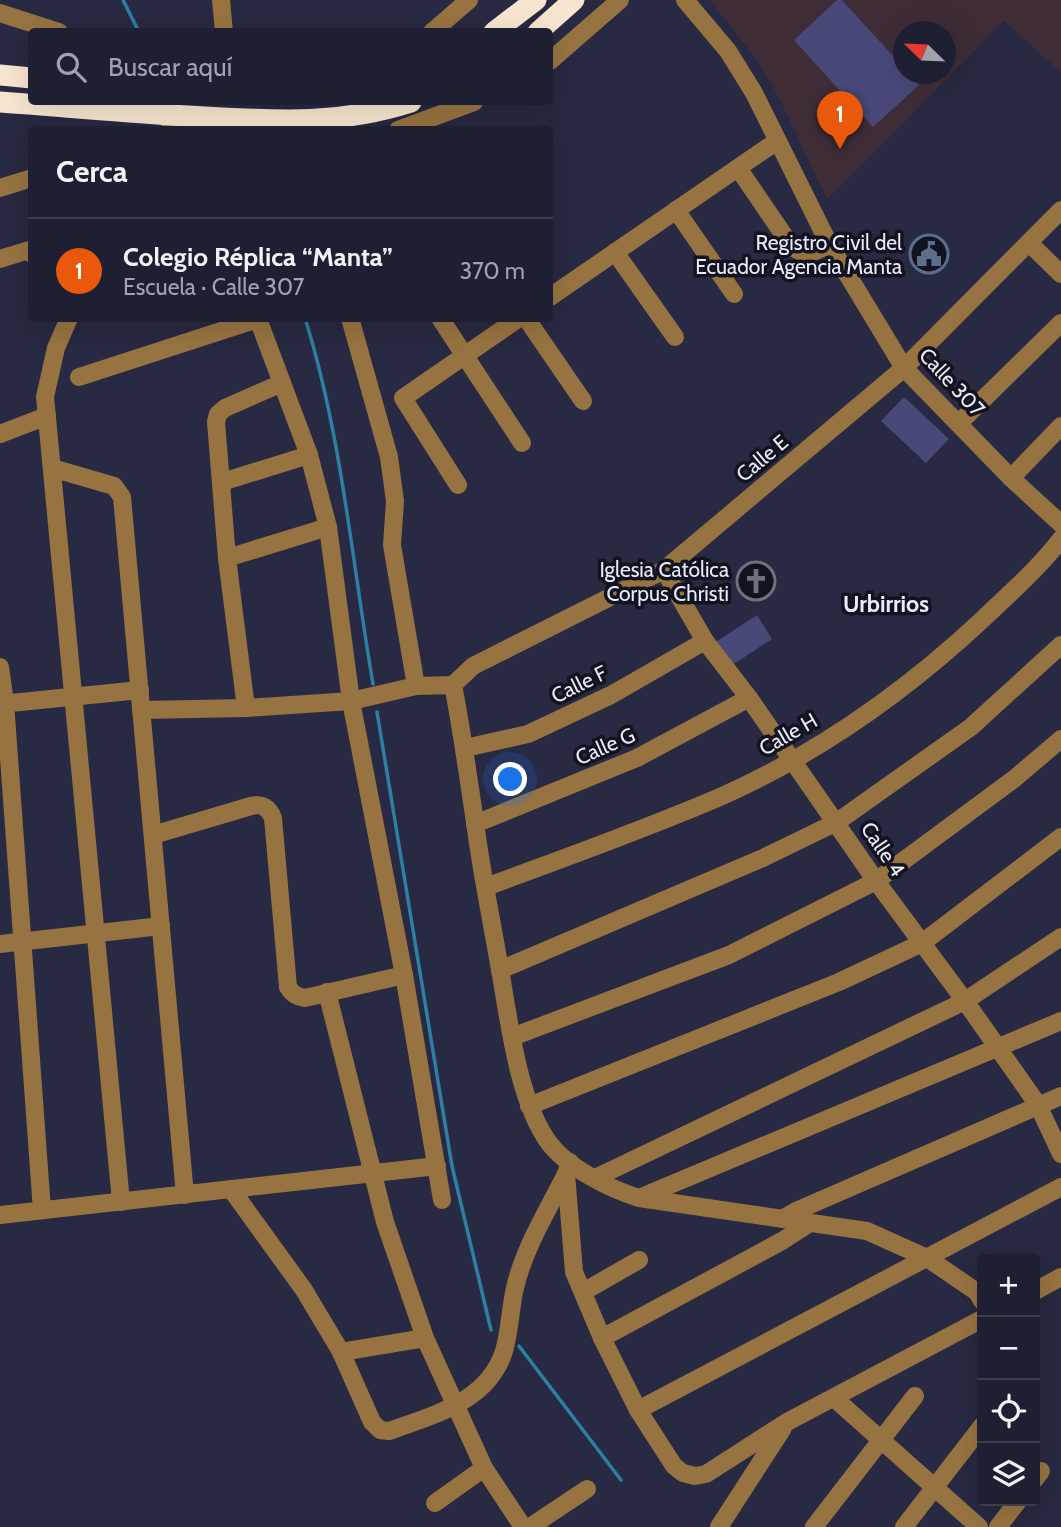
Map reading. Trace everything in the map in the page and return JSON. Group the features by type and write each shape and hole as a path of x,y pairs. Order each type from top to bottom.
{"highway":[{"path":"499,28 536,0"},
{"path":"542,28 574,0"},
{"path":"0,75 28,78"},
{"path":"0,102 169,121 323,120 377,113 402,105"}],"street":[{"path":"221,0 224,28"},
{"path":"437,28 469,0"},
{"path":"553,58 620,0"},
{"name":"Calle 307","path":"685,0 728,51 754,93 829,244 905,368 1011,478 1061,524"},
{"path":"0,13 47,28"},
{"path":"409,126 466,105"},
{"path":"553,296 777,141"},
{"path":"738,168 792,247 809,254 829,244"},
{"path":"0,188 28,179"},
{"path":"676,210 734,294"},
{"name":"Calle E","path":"453,685 473,666 664,570 905,368 1061,210"},
{"path":"1029,243 1061,274"},
{"path":"0,259 28,252"},
{"path":"615,252 675,337"},
{"path":"67,322 56,348 45,397 121,1202"},
{"path":"79,377 249,322"},
{"path":"259,322 309,455 328,527 351,701 404,975 442,1200"},
{"path":"351,322 389,457 395,501 392,545 416,686"},
{"path":"442,322 522,443"},
{"path":"457,485 402,398 513,322"},
{"path":"529,322 583,401"},
{"path":"960,423 1061,323"},
{"path":"246,708 227,558 216,422 218,414 225,408 282,383"},
{"path":"0,433 47,416"},
{"path":"1011,478 1061,426"},
{"path":"222,482 309,455"},
{"path":"52,468 114,486 122,497 185,1195"},
{"path":"227,558 328,527"},
{"name":"Calle H","path":"486,887 721,796 793,760 886,700 938,661 1043,562 1061,539"},
{"name":"Calle 4","path":"664,570 705,641 749,698 876,881 1038,1105 1061,1154"},
{"name":"Calle F","path":"465,748 528,734 611,695 705,641"},
{"path":"500,970 763,858 837,822 971,727 1061,645"},
{"path":"0,667 24,942 42,1210"},
{"path":"141,710 246,708 351,701 416,686 453,685 512,1037 529,1106 550,1144 568,1168 595,1178 615,1191 639,1198 867,1231 927,1258 977,1292"},
{"path":"3,704 140,690"},
{"name":"Calle G","path":"475,824 637,758 749,698"},
{"path":"512,1037 729,955 876,881 1014,779 1061,739"},
{"path":"153,835 255,805 263,806 270,811 273,818 288,987 293,994 305,998 404,975"},
{"path":"529,1106 839,982 922,943 1061,837"},
{"path":"0,944 161,926"},
{"path":"595,1178 965,1001 1059,940"},
{"path":"327,992 385,1222 425,1338 484,1468 523,1527"},
{"path":"639,1198 1061,1021"},
{"path":"784,1218 1061,1096"},
{"path":"0,1215 437,1166"},
{"path":"231,1189 304,1290 341,1352 372,1422 380,1430 389,1431 455,1407 492,1378 505,1348 515,1286 528,1251 568,1168"},
{"path":"568,1168 574,1272 602,1338 638,1410 674,1466 683,1473 695,1476 706,1474 787,1422 977,1322"},
{"path":"638,1410 1061,1187"},
{"path":"602,1338 782,1241 810,1223"},
{"path":"583,1292 639,1260"},
{"path":"1040,1288 1061,1277"},
{"path":"341,1352 425,1338"},
{"path":"814,1527 915,1396"},
{"path":"834,1398 979,1527"},
{"path":"719,1527 787,1422"},
{"path":"904,1527 977,1432"},
{"path":"435,1503 484,1468"},
{"path":"530,1527 587,1489"},
{"path":"998,1527 1014,1506"}],"shaded area":[{"path":"710,0 1061,0 1061,72 1004,21 956,69 956,21 893,21 893,84 941,84 827,199 779,98 758,62"},
{"path":"837,0 842,0 893,56 893,84 919,85 873,127 794,40"},
{"path":"904,397 949,439 926,463 881,421"},
{"path":"757,615 772,639 729,667 714,643"}],"waterway":[{"path":"123,0 137,28"},
{"path":"306,322 318,363 337,454 373,684"},
{"path":"377,712 452,1166 491,1330"},
{"path":"519,1346 621,1480"}],"place":[{"name":"Colegio Réplica “Manta”","path":"840,149"},
{"name":"Registro Civil del Ecuador Agencia Manta","path":"929,254"},
{"name":"Iglesia Católica Corpus Christi","path":"756,581"}],"district":[{"name":"Urbirrios","path":"886,604"}]}
